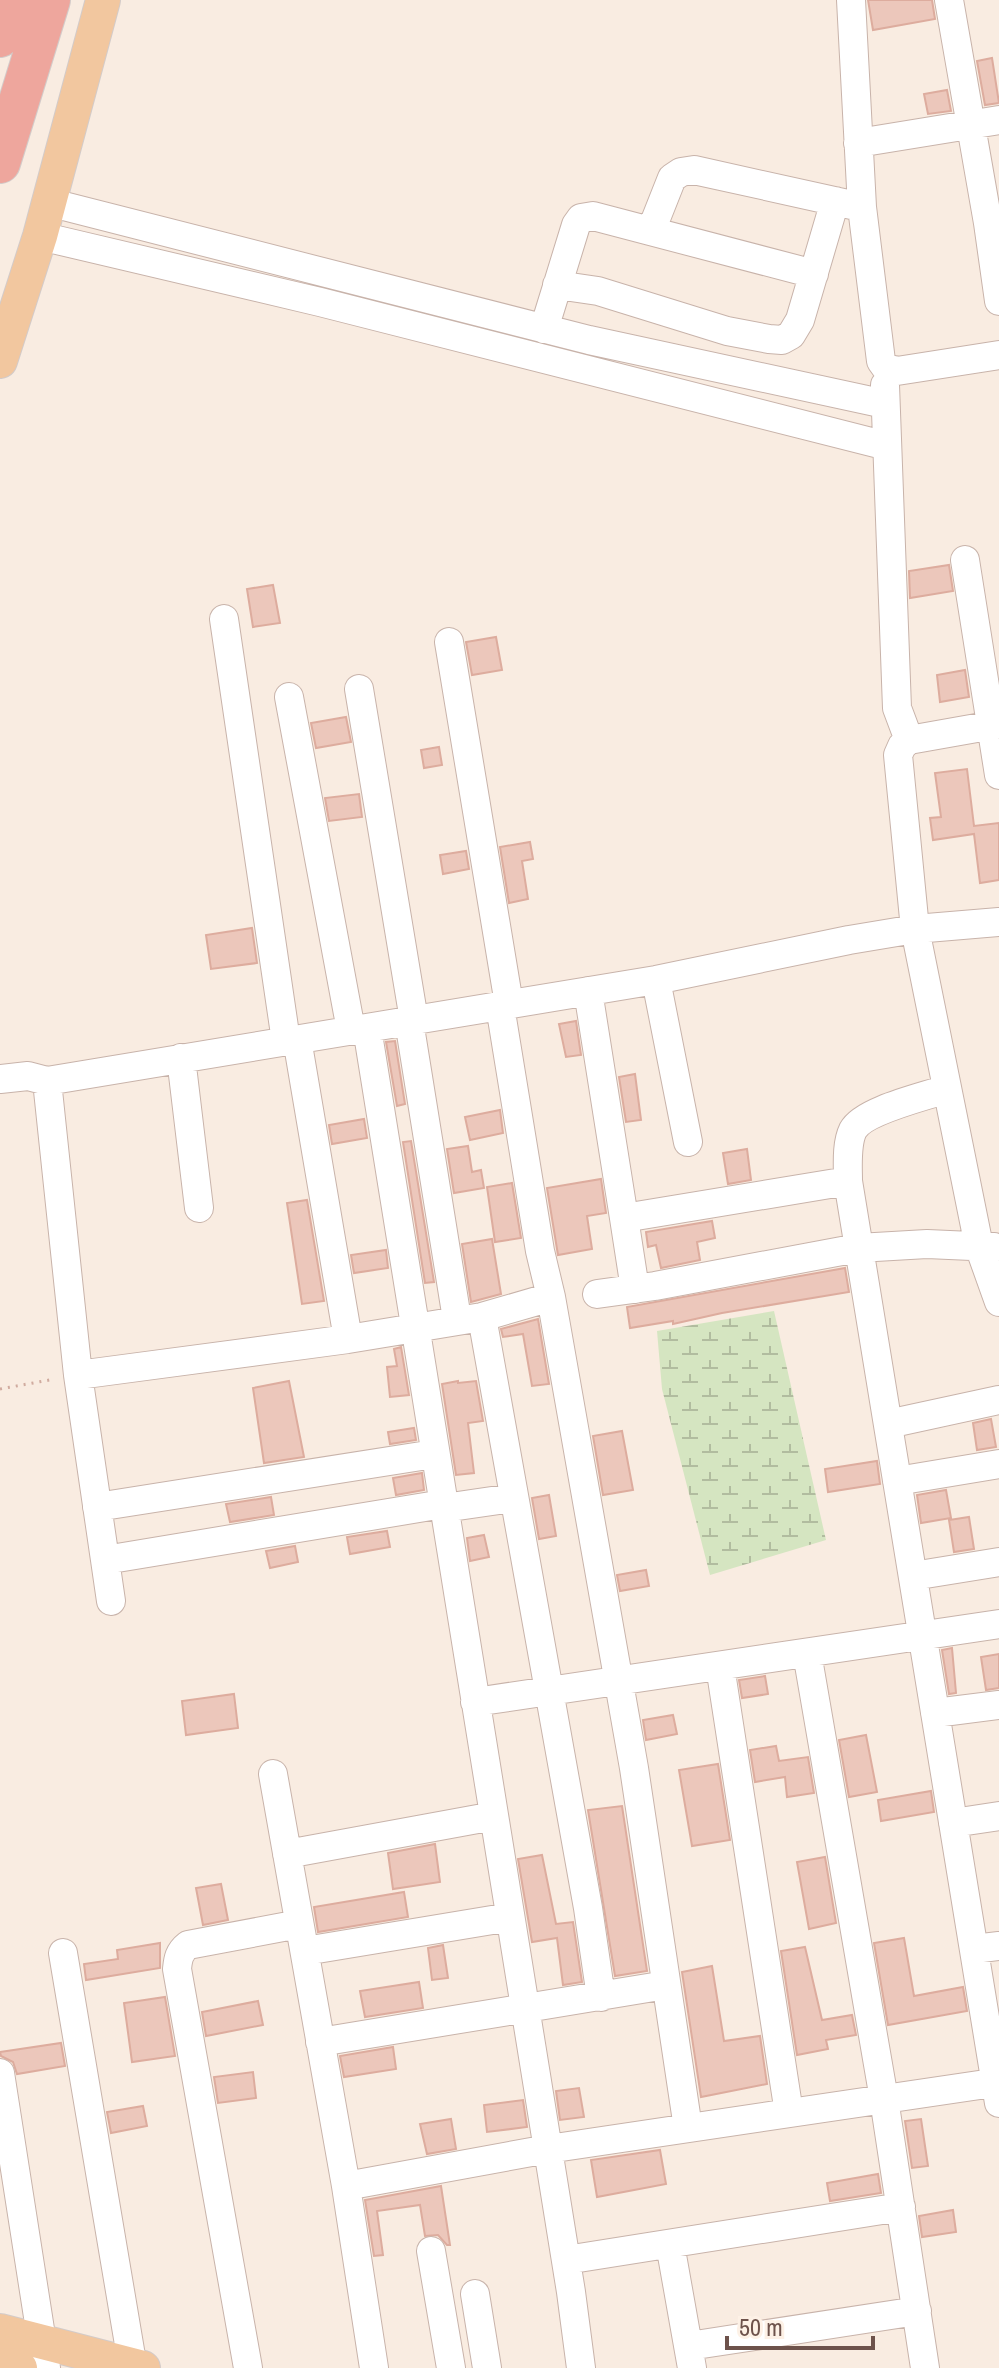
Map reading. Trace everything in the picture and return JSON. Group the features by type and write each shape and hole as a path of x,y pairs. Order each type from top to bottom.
{"highway":[{"path":"0,37 11,0"},
{"path":"0,163 50,0"}],"main road":[{"path":"0,361 40,236 103,0"},
{"path":"0,2331 44,2355 136,2367"},
{"path":"0,2363 20,2368"}],"street":[{"path":"557,285 598,291 727,331 782,340 791,335 800,320 814,274 848,204 858,143 851,0"},
{"path":"949,0 999,301"},
{"path":"858,143 999,120"},
{"path":"651,231 672,178 681,172 694,170 848,204"},
{"path":"48,202 544,329 885,404"},
{"path":"848,204 881,361 886,368 897,708 909,740"},
{"path":"544,329 576,225 581,218 593,216 814,274"},
{"path":"40,236 320,302 887,446"},
{"path":"886,368 908,370 999,355"},
{"path":"965,560 995,725 999,775"},
{"path":"224,619 292,1040 348,1339"},
{"path":"449,642 540,1251 551,1297 634,1768 688,2128"},
{"path":"359,689 412,1021 470,1318 513,1498 588,1908 601,1997"},
{"path":"289,697 359,1029 414,1326 581,2368"},
{"path":"995,725 909,740 898,755 915,929 946,1089 989,1246 999,1302"},
{"path":"0,1079 28,1076 47,1081 656,980 915,929 999,922"},
{"path":"656,980 688,1142"},
{"path":"588,991 635,1289"},
{"path":"181,1058 199,1208"},
{"path":"47,1081 78,1375 111,1601"},
{"path":"346,2186 548,2149 688,2128 884,2099 998,2089 986,1947 953,1823 848,1181 848,1153 853,1129 869,1115 946,1089"},
{"path":"624,1218 848,1181"},
{"path":"597,1294 858,1248 927,1244 989,1246"},
{"path":"78,1375 348,1339 470,1318 551,1297"},
{"path":"888,1424 999,1400"},
{"path":"97,1507 434,1454"},
{"path":"897,1481 999,1464"},
{"path":"105,1560 444,1506 513,1498"},
{"path":"913,1576 999,1562"},
{"path":"475,1702 999,1624"},
{"path":"807,1653 884,2099 925,2368"},
{"path":"720,1666 789,2113"},
{"path":"935,1713 999,1705"},
{"path":"273,1774 346,2186 374,2368"},
{"path":"287,1854 494,1816"},
{"path":"953,1823 999,1816"},
{"path":"248,2368 180,1985 178,1960 182,1950 188,1945 510,1917"},
{"path":"63,1953 136,2367"},
{"path":"320,2042 666,1985"},
{"path":"0,2073 44,2355"},
{"path":"566,2260 901,2207"},
{"path":"670,2244 691,2357 917,2311"},
{"path":"431,2251 451,2368"},
{"path":"475,2294 487,2368"}],"path":[{"path":"0,1389 78,1375"}],"green space":[{"path":"774,1311 826,1540 710,1575 662,1389 657,1331"}],"building":[{"path":"868,0 932,0 935,19 873,30"},
{"path":"992,58 999,103 985,105 977,61"},
{"path":"947,90 951,111 928,114 924,94"},
{"path":"949,565 953,591 910,598 909,571"},
{"path":"273,585 280,623 253,627 247,589"},
{"path":"496,637 502,670 472,675 466,642"},
{"path":"965,670 969,697 940,702 937,675"},
{"path":"346,717 351,742 316,748 311,723"},
{"path":"439,747 442,765 424,768 421,750"},
{"path":"967,769 974,826 999,823 999,880 980,883 974,834 933,840 930,818 941,817 935,773"},
{"path":"359,794 362,817 329,821 325,798"},
{"path":"530,842 533,859 522,861 528,899 509,903 500,847"},
{"path":"466,851 469,869 443,874 440,855"},
{"path":"252,928 257,963 211,969 206,935"},
{"path":"576,1021 581,1055 566,1057 559,1024"},
{"path":"395,1041 405,1104 397,1106 386,1042"},
{"path":"635,1074 641,1120 626,1122 619,1077"},
{"path":"500,1110 503,1133 470,1140 465,1117"},
{"path":"364,1119 367,1138 332,1144 329,1125"},
{"path":"411,1141 434,1282 425,1283 403,1142"},
{"path":"468,1146 472,1172 481,1170 484,1188 454,1193 447,1149"},
{"path":"747,1149 751,1180 728,1184 723,1153"},
{"path":"601,1179 606,1213 587,1216 592,1249 558,1255 547,1188"},
{"path":"512,1183 521,1238 495,1242 487,1187"},
{"path":"307,1200 324,1301 302,1304 287,1203"},
{"path":"712,1221 715,1238 697,1242 700,1260 661,1268 656,1245 648,1247 646,1232"},
{"path":"492,1239 501,1294 471,1302 462,1244"},
{"path":"386,1250 388,1268 354,1273 351,1255"},
{"path":"845,1268 849,1292 673,1324 673,1321 630,1328 627,1307"},
{"path":"538,1319 549,1384 532,1386 523,1334 503,1337 501,1329"},
{"path":"401,1347 409,1395 390,1397 387,1367 397,1366 394,1349"},
{"path":"289,1381 304,1457 264,1463 253,1388"},
{"path":"476,1381 483,1421 468,1423 474,1473 456,1475 442,1384"},
{"path":"991,1419 996,1447 977,1450 973,1423"},
{"path":"414,1428 416,1440 390,1444 388,1432"},
{"path":"622,1431 633,1490 603,1495 593,1436"},
{"path":"877,1461 880,1484 828,1492 825,1469"},
{"path":"422,1473 424,1490 396,1495 393,1478"},
{"path":"946,1490 951,1518 921,1523 917,1495"},
{"path":"549,1495 556,1536 539,1539 532,1498"},
{"path":"271,1497 274,1515 230,1522 226,1504"},
{"path":"969,1517 974,1549 954,1552 949,1520"},
{"path":"387,1531 390,1547 350,1554 347,1537"},
{"path":"484,1535 489,1557 470,1561 467,1538"},
{"path":"295,1546 298,1562 270,1568 266,1551"},
{"path":"646,1570 649,1586 620,1591 617,1575"},
{"path":"952,1648 956,1693 949,1694 942,1650"},
{"path":"999,1654 999,1688 986,1690 981,1657"},
{"path":"765,1676 768,1694 742,1698 739,1680"},
{"path":"234,1694 238,1728 186,1735 182,1701"},
{"path":"673,1715 677,1734 646,1740 643,1720"},
{"path":"866,1735 877,1792 849,1797 839,1740"},
{"path":"776,1746 779,1761 808,1757 814,1793 787,1797 785,1777 755,1782 750,1750"},
{"path":"718,1764 730,1840 692,1846 679,1770"},
{"path":"931,1791 934,1812 881,1821 878,1800"},
{"path":"622,1806 647,1971 615,1976 588,1810"},
{"path":"435,1844 440,1882 393,1889 388,1853"},
{"path":"542,1855 556,1924 573,1922 582,1982 563,1985 557,1938 532,1942 518,1859"},
{"path":"825,1857 836,1923 809,1929 797,1862"},
{"path":"221,1884 228,1920 203,1925 196,1888"},
{"path":"404,1892 408,1917 318,1932 314,1907"},
{"path":"904,1938 914,1996 963,1987 967,2011 888,2025 874,1943"},
{"path":"160,1943 160,1968 86,1980 84,1964 118,1959 117,1950"},
{"path":"443,1945 448,1978 432,1980 428,1948"},
{"path":"805,1947 822,2020 852,2015 856,2035 826,2040 828,2049 797,2055 781,1951"},
{"path":"712,1966 724,2041 760,2036 767,2084 701,2097 682,1972"},
{"path":"419,1982 423,2008 365,2017 360,1991"},
{"path":"165,1997 175,2056 132,2062 124,2003"},
{"path":"258,2001 263,2025 206,2036 202,2012"},
{"path":"61,2043 65,2066 17,2074 13,2062 1,2056 0,2052"},
{"path":"393,2047 396,2069 344,2077 340,2056"},
{"path":"253,2072 256,2098 218,2103 214,2077"},
{"path":"579,2088 584,2117 560,2120 556,2091"},
{"path":"523,2100 527,2127 487,2132 484,2105"},
{"path":"143,2106 147,2126 111,2133 107,2112"},
{"path":"451,2119 456,2149 427,2154 420,2124"},
{"path":"921,2119 928,2166 912,2168 905,2121"},
{"path":"660,2150 666,2184 597,2197 591,2160"},
{"path":"878,2174 881,2193 830,2201 827,2183"},
{"path":"441,2186 450,2245 438,2235 425,2236 420,2205 377,2211 383,2255 374,2256 365,2200"},
{"path":"953,2210 956,2232 922,2237 919,2216"}]}
